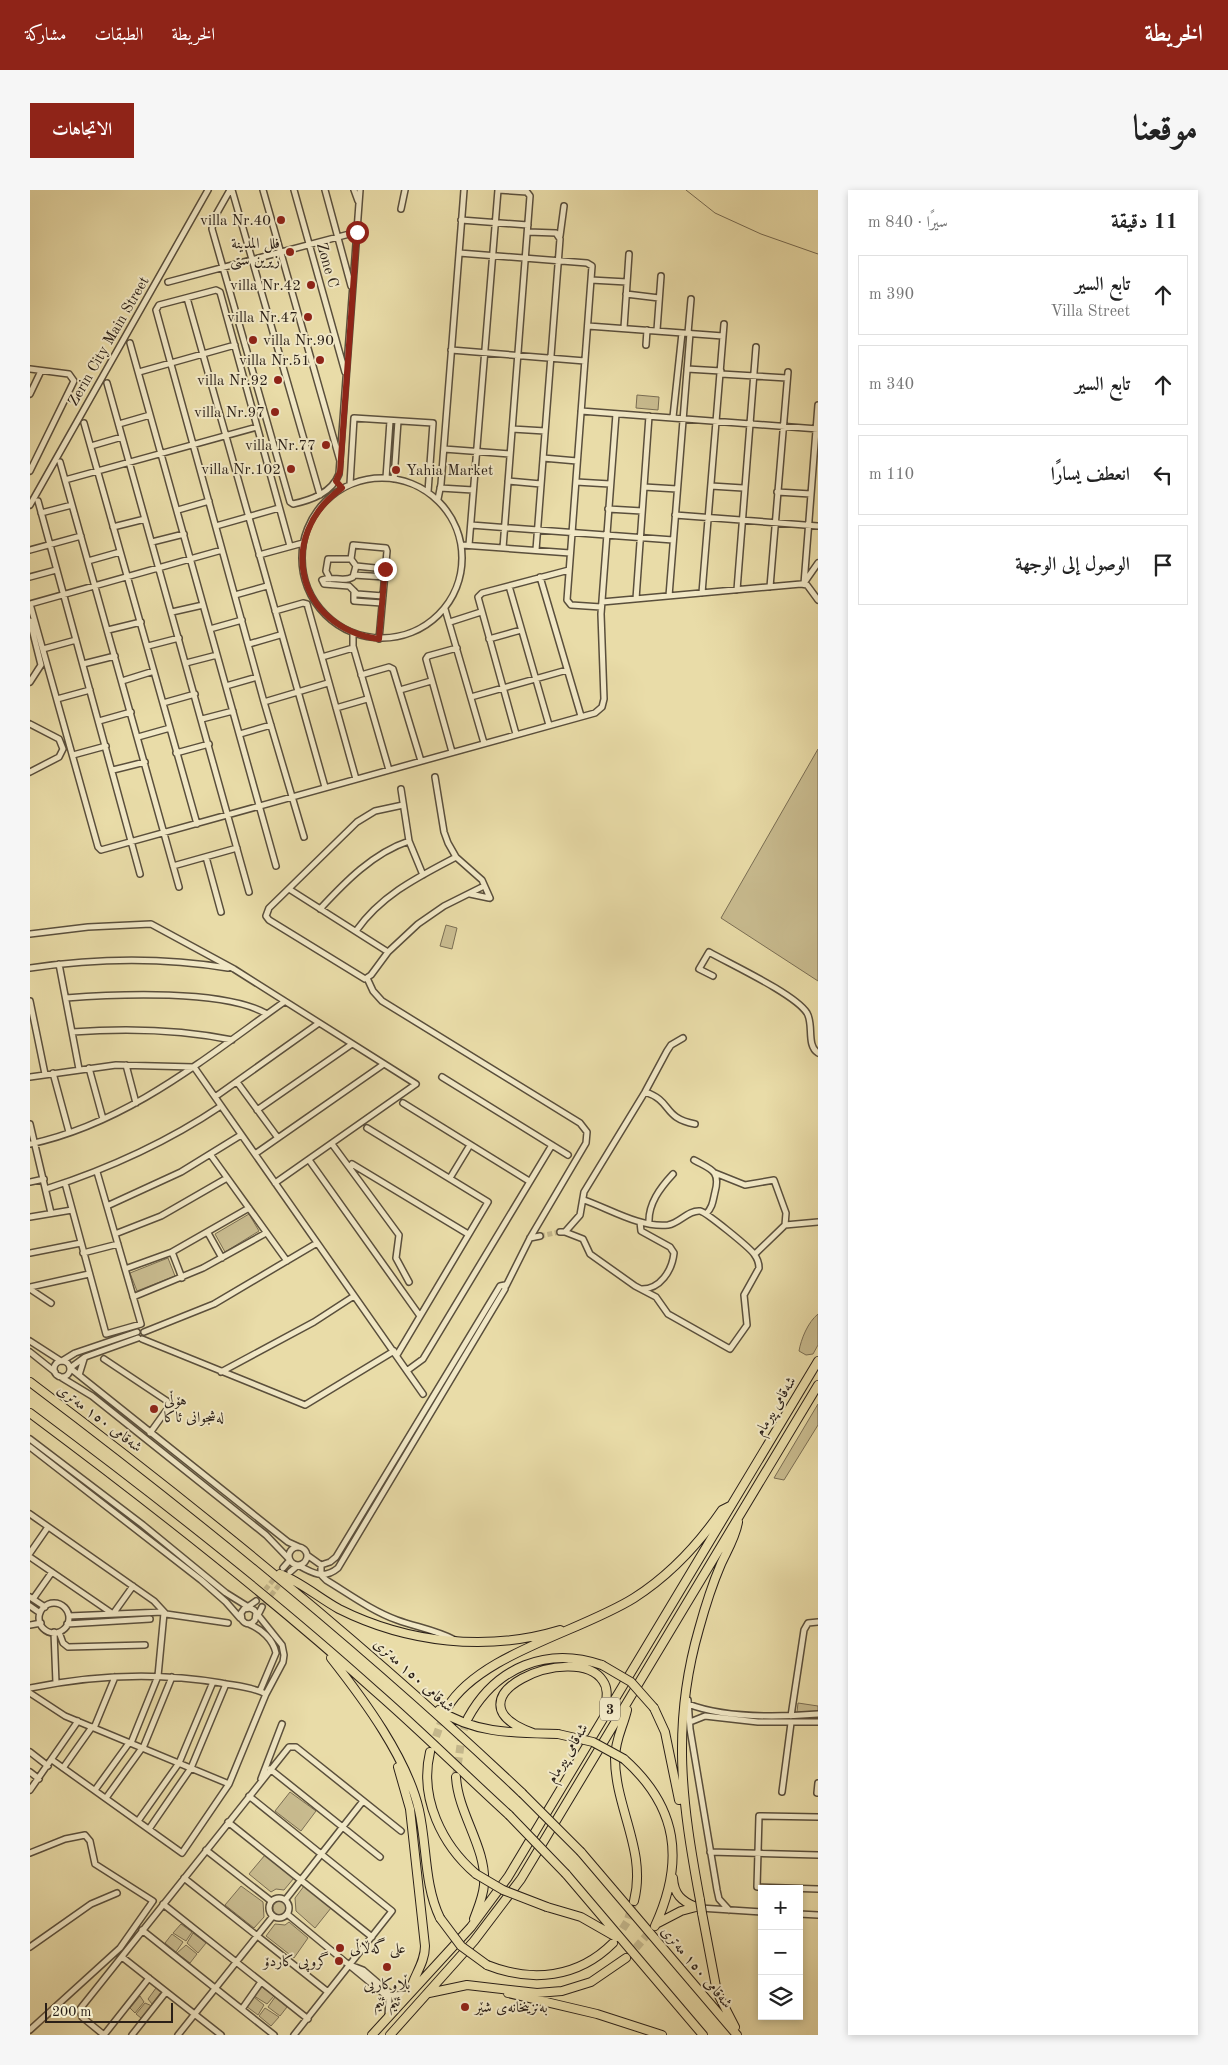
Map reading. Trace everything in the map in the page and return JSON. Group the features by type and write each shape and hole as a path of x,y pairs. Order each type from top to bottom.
{"highway":[{"name":"شەقامی پیرمام","path":"372,2035 471,1927 508,1877 818,1361"},
{"name":"شەقامی ١٥٠ مەتری","path":"30,1382 170,1488 274,1572 413,1691 522,1793 581,1852 739,2035"},
{"name":"شەقامی پیرمام","path":"390,2035 474,1941 521,1879 818,1385"},
{"path":"30,1412 195,1540 375,1690 509,1815 566,1874 704,2035"},
{"path":"447,1708 463,1686 485,1669 633,1598 662,1578 686,1556 722,1510 732,1505"},
{"path":"687,1831 681,1756 682,1717 688,1679 698,1629 717,1574 737,1527 737,1517"},
{"path":"274,1572 291,1578 338,1608 398,1632 458,1641 494,1642 522,1638 588,1621"},
{"path":"323,1646 357,1691 404,1768 416,1797 433,1898 440,1918 461,1946 487,1965 518,1975 549,1976 582,1966 613,1943"},
{"path":"468,1718 490,1687 502,1677 523,1666 546,1660 569,1658 602,1666 631,1682 654,1708 666,1732 687,1831 698,1904 702,1913 717,1992 739,2035"},
{"path":"533,1733 512,1725 502,1712 501,1700 504,1692 514,1682 548,1669 584,1670 602,1680 607,1695 604,1717"},
{"path":"413,1691 447,1716 469,1726 490,1730 558,1734 594,1742 624,1759 651,1787 672,1833 673,1871 677,1895 684,1902 698,1904"},
{"path":"628,1702 627,1713 617,1737 615,1758 617,1778 637,1856 638,1885 634,1901"},
{"path":"393,1751 410,1808 425,1946 423,1961 412,1983 409,1994"},
{"path":"430,1752 428,1788 436,1820 457,1857 476,1874 503,1890 593,1923 626,1944"},
{"path":"456,1777 484,1875 482,1897 471,1927"},
{"path":"673,1871 656,1925 698,1904"},
{"path":"428,1993 458,1986 480,1986 537,1993 570,1990 597,1979 626,1958"},
{"path":"480,1986 597,2014 662,2035"}],"street":[{"name":"Zerin City Main Street","path":"30,505 208,190"},
{"path":"231,190 320,495"},
{"path":"231,190 212,224 290,502 294,504 320,495 336,481 340,464 360,190"},
{"path":"263,190 340,464"},
{"name":"Zone C","path":"294,190 346,376"},
{"path":"325,190 353,289"},
{"path":"354,190 359,204"},
{"path":"402,209 405,190"},
{"path":"438,499 444,449 464,190"},
{"path":"469,545 498,190 530,194 503,548"},
{"path":"536,550 560,236 564,206"},
{"path":"462,220 494,222 560,236"},
{"path":"168,282 357,232"},
{"path":"459,253 590,263 592,267 570,553 568,603 602,605 636,599 804,584 809,586 818,600"},
{"path":"624,328 629,254"},
{"path":"657,330 661,276"},
{"path":"592,280 627,282"},
{"path":"290,546 219,290 156,308 257,677 304,837"},
{"path":"626,294 659,298"},
{"path":"187,298 324,787"},
{"path":"669,596 691,299"},
{"path":"702,593 724,324"},
{"path":"588,326 723,336"},
{"path":"646,345 647,330"},
{"path":"673,417 682,333"},
{"path":"130,343 192,559 203,605 276,866"},
{"path":"139,372 235,345"},
{"path":"737,590 756,347"},
{"path":"451,350 585,362"},
{"path":"30,369 69,374 74,381 30,471"},
{"path":"687,369 788,378"},
{"path":"30,394 40,371"},
{"path":"770,587 788,372"},
{"path":"107,383 249,892"},
{"path":"804,584 818,405"},
{"path":"581,411 817,429"},
{"path":"222,550 128,578 30,604 72,755 101,850 595,713 604,704 602,605 616,414"},
{"path":"119,424 150,415"},
{"path":"636,599 649,416"},
{"path":"350,484 354,418 433,422 428,492"},
{"path":"386,478 390,420"},
{"path":"394,479 398,421"},
{"path":"84,423 197,824"},
{"path":"65,480 257,427"},
{"path":"512,429 546,431"},
{"path":"90,446 122,437"},
{"path":"444,449 510,454"},
{"path":"543,458 577,461"},
{"path":"60,462 179,887"},
{"path":"368,479 394,479 409,482 438,499 453,518 462,545 462,563 460,579 446,609 437,618 415,632 403,636 379,639 353,633 330,620 314,600 303,573 303,543 313,517 321,506 342,488 368,479"},
{"path":"336,481 342,488"},
{"path":"508,481 541,484"},
{"path":"576,482 610,484"},
{"path":"711,486 744,488"},
{"path":"644,487 677,489"},
{"path":"440,488 473,490"},
{"path":"778,492 811,494"},
{"path":"38,501 140,874"},
{"path":"178,510 209,501"},
{"path":"41,513 72,505"},
{"path":"216,526 279,508"},
{"path":"608,509 642,512"},
{"path":"675,515 818,526"},
{"path":"113,527 145,519"},
{"path":"471,525 673,540"},
{"path":"152,542 184,534"},
{"path":"30,550 81,536"},
{"path":"259,555 303,543"},
{"path":"379,639 387,551 384,547 353,545 351,559 356,566 385,569"},
{"path":"462,545 570,553"},
{"path":"88,561 120,552"},
{"path":"330,579 325,567 328,559 351,559"},
{"path":"804,584 818,563"},
{"path":"349,583 356,566"},
{"path":"30,577 56,570"},
{"path":"516,734 478,598 480,595 509,586 569,570"},
{"path":"354,574 385,577"},
{"path":"540,577 581,716"},
{"path":"349,583 321,582 322,579 330,579 349,583 357,594 383,596"},
{"path":"236,595 268,586"},
{"path":"509,586 549,725"},
{"path":"354,591 354,601 382,602"},
{"path":"275,611 306,603 356,779"},
{"path":"172,612 203,605"},
{"path":"446,609 484,743"},
{"path":"450,622 481,612"},
{"path":"210,629 242,620"},
{"path":"30,621 41,665 30,682"},
{"path":"108,630 141,622"},
{"path":"490,638 521,630"},
{"path":"353,633 353,648 389,770"},
{"path":"249,644 280,635"},
{"path":"148,646 179,638"},
{"path":"43,649 76,640"},
{"path":"322,657 353,648"},
{"path":"452,752 426,660 427,656 457,648"},
{"path":"186,663 217,655"},
{"path":"83,664 115,656"},
{"path":"361,675 392,667 421,761"},
{"path":"471,697 567,670"},
{"path":"122,681 154,671"},
{"path":"226,686 257,677"},
{"path":"400,690 431,681"},
{"path":"264,702 328,683"},
{"path":"57,699 90,690"},
{"path":"163,703 195,694"},
{"path":"336,708 367,699"},
{"path":"202,719 233,711"},
{"path":"99,721 131,712"},
{"path":"30,724 59,739 63,749 60,758 30,772"},
{"path":"240,734 271,726"},
{"path":"138,737 170,728"},
{"path":"176,753 209,744"},
{"path":"72,755 106,746"},
{"path":"113,770 145,762"},
{"path":"435,777 444,832 456,857 482,880 490,898 477,894 465,895"},
{"path":"401,789 409,841 423,874"},
{"path":"367,978 359,977 269,920 266,916 267,910 357,822 375,811 403,805"},
{"path":"320,909 372,860 388,850 409,841"},
{"path":"173,866 237,848"},
{"path":"206,857 221,912"},
{"path":"356,931 375,908 392,894 423,874 456,857"},
{"path":"367,978 388,952 418,924 465,895 484,886"},
{"path":"288,889 388,952"},
{"path":"30,934 88,927 151,924 234,969 416,1084 275,1183"},
{"path":"713,976 700,969 709,952 788,997 806,1013 813,1047 818,1053"},
{"path":"30,968 109,960 162,960 234,969"},
{"path":"59,964 79,1069"},
{"path":"321,1575 331,1573 341,1564 480,1331 506,1286 530,1238 588,1137 586,1130 578,1122 382,1002 373,991 367,978"},
{"path":"66,998 150,994 187,997 247,1006 267,1014"},
{"path":"30,1000 44,1074"},
{"path":"32,1144 103,1119 136,1103 194,1067 284,1002"},
{"path":"215,1097 319,1023"},
{"path":"72,1032 145,1029 202,1034 232,1040"},
{"path":"584,1200 648,1224 670,1224 698,1211 706,1214 755,1254 759,1268 744,1295 747,1325 730,1349 668,1314 656,1297 639,1288 590,1254 583,1239 562,1232 580,1215 584,1192 645,1092 671,1045 683,1038"},
{"path":"257,1110 352,1044"},
{"path":"255,1154 384,1064"},
{"path":"30,1077 79,1069 126,1065 194,1067"},
{"path":"126,1065 136,1103"},
{"path":"194,1067 423,1394"},
{"path":"89,1068 103,1119"},
{"path":"53,1073 69,1132"},
{"path":"442,1077 568,1155"},
{"path":"236,1082 278,1138"},
{"path":"645,1092 661,1099 674,1118 695,1124"},
{"path":"403,1103 529,1181"},
{"path":"46,1189 97,1172 159,1144 221,1106"},
{"path":"30,1124 32,1144 44,1179 51,1212"},
{"path":"57,1374 56,1365 72,1355 139,1337 304,1405 395,1353 420,1316 488,1202 368,1128"},
{"path":"107,1206 152,1186 210,1154 241,1134"},
{"path":"332,1144 397,1231 400,1242 396,1258 410,1282"},
{"path":"450,1178 470,1145"},
{"path":"408,1370 423,1360 552,1145"},
{"path":"210,1154 287,1261"},
{"path":"309,1160 420,1316"},
{"path":"694,1160 715,1173 745,1185 774,1180 786,1213 785,1224 755,1254"},
{"path":"352,1164 468,1234"},
{"path":"65,1183 106,1334 141,1324 97,1172"},
{"path":"706,1214 711,1209 718,1183 715,1173"},
{"path":"648,1224 649,1211 659,1189 673,1174"},
{"path":"115,1234 161,1216 227,1178"},
{"path":"30,1182 44,1179"},
{"path":"125,1270 172,1252 249,1208"},
{"path":"30,1217 72,1210"},
{"path":"639,1288 648,1289 662,1282 674,1253 670,1247 641,1230 640,1222"},
{"path":"785,1224 818,1222"},
{"path":"208,1233 222,1258"},
{"path":"134,1297 182,1278 266,1233"},
{"path":"530,1238 540,1236"},
{"path":"30,1253 81,1243"},
{"path":"57,1374 66,1376 70,1368 85,1357 139,1337 144,1332 214,1304 317,1243"},
{"path":"83,1253 118,1244"},
{"path":"172,1252 182,1278"},
{"path":"30,1288 89,1274"},
{"path":"321,1565 336,1557 474,1327 500,1286 506,1286"},
{"path":"30,1288 50,1304"},
{"path":"221,1372 314,1322 354,1296"},
{"path":"474,1327 480,1331"},
{"path":"30,1341 68,1364 70,1368 150,1433 288,1542 305,1551 307,1555 321,1565"},
{"path":"30,1352 57,1374 92,1396 266,1535 290,1560 321,1575 326,1580 383,1614 438,1632 458,1641"},
{"path":"79,1375 79,1368 85,1357"},
{"path":"104,1358 167,1401 168,1408 150,1433"},
{"path":"429,1401 435,1406"},
{"path":"30,1439 143,1525 226,1593 257,1615 278,1639 284,1652 283,1662 266,1694 229,1784 182,1853 52,1760"},
{"path":"30,1447 201,1580 226,1602 244,1622 266,1635 276,1651 275,1659 260,1691"},
{"path":"30,1514 154,1601 164,1613 158,1676 130,1743 95,1790"},
{"path":"30,1554 48,1527"},
{"path":"283,1568 290,1560 291,1550 299,1547"},
{"path":"290,1572 304,1562 307,1555"},
{"path":"30,1557 113,1614"},
{"path":"321,1565 321,1575"},
{"path":"45,1607 32,1598 52,1572"},
{"path":"113,1614 133,1586"},
{"path":"244,1622 241,1613 256,1601"},
{"path":"67,1624 69,1616 66,1609 58,1604 45,1607 40,1613 41,1623 46,1630 57,1632 67,1624 150,1619"},
{"path":"30,1606 40,1613"},
{"path":"244,1622 254,1622 262,1607"},
{"path":"69,1616 164,1613 173,1616 228,1622"},
{"path":"791,1716 804,1630 808,1624 818,1622"},
{"path":"30,1625 41,1623"},
{"path":"57,1632 63,1644 68,1647 145,1646"},
{"path":"56,1683 57,1632"},
{"path":"30,1688 56,1683 115,1677 158,1676 226,1684 266,1694"},
{"path":"63,1768 93,1728 115,1677"},
{"path":"106,1798 142,1748 172,1677"},
{"path":"688,1679 690,1722 710,1852 718,1896 729,1910"},
{"path":"138,1821 179,1764 213,1682"},
{"path":"149,1829 191,1768 226,1684"},
{"path":"30,1693 57,1712 229,1784"},
{"path":"688,1704 707,1710 746,1714 791,1716 818,1714"},
{"path":"690,1722 706,1716 758,1722 818,1722"},
{"path":"30,1790 78,1721"},
{"path":"782,1792 791,1723"},
{"path":"258,1784 282,1724"},
{"path":"149,1978 104,2035 82,2017 80,2009 289,1747 294,1746 401,1831"},
{"path":"30,1752 48,1766"},
{"path":"270,1769 380,1857"},
{"path":"30,1772 39,1779"},
{"path":"817,1794 818,1783"},
{"path":"248,1796 390,1908 391,1913 294,2035"},
{"path":"286,1899 363,1801"},
{"path":"818,1818 759,1816 757,1887 818,1889"},
{"path":"228,1822 372,1937"},
{"path":"30,1853 65,1839 86,1836 90,1841 95,1864 153,1901 120,1948 30,2030"},
{"path":"206,1850 271,1901"},
{"path":"710,1852 818,1855"},
{"path":"184,1878 328,1992"},
{"path":"30,1947 91,1904 117,1893"},
{"path":"280,1897 286,1899 290,1906 288,1914 282,1918 273,1916 269,1911 271,1901 280,1897"},
{"path":"163,1904 308,2019"},
{"path":"698,1904 729,1910 758,1912"},
{"path":"288,1914 389,1998 388,2018"},
{"path":"803,1914 818,1915"},
{"path":"178,2035 273,1916"},
{"path":"142,1930 274,2035"},
{"path":"122,1957 221,2035"},
{"path":"350,1965 362,1970 392,1995 409,1994"},
{"path":"242,2009 262,1982"},
{"path":"132,2035 166,1992"}],"shaded area":[{"path":"637,395 659,397 658,410 636,408"},
{"path":"818,749 818,981 721,918"},
{"path":"446,925 457,928 452,949 440,946"},
{"path":"249,1214 259,1231 225,1252 215,1234"},
{"path":"168,1258 175,1276 137,1291 130,1273"},
{"path":"818,1314 818,1345 813,1354 806,1355 799,1351 801,1341 808,1326"},
{"path":"818,1404 818,1425 784,1480 774,1478"},
{"path":"798,1703 818,1706 818,1711 797,1712"},
{"path":"290,1792 316,1811 301,1831 275,1811"},
{"path":"265,1855 294,1878 284,1890 276,1889 271,1892 249,1874"},
{"path":"241,1886 263,1902 264,1917 254,1928 225,1905"},
{"path":"304,1886 331,1908 315,1928 296,1911 295,1898"},
{"path":"280,1901 285,1903 287,1908 285,1913 280,1915 275,1913 273,1908 275,1903"},
{"path":"289,1922 308,1938 294,1958 266,1936 275,1924 285,1925"},
{"path":"181,1924 192,1932 186,1941 173,1933"},
{"path":"193,1933 206,1943 198,1953 187,1943"},
{"path":"172,1934 183,1942 176,1952 165,1943"},
{"path":"186,1945 197,1954 190,1963 177,1953"},
{"path":"262,1987 274,1996 267,2004 254,1996"},
{"path":"156,1988 161,1992 152,2004 148,1999"},
{"path":"140,1996 144,2002 135,2013 130,2008"},
{"path":"254,1997 264,2005 258,2015 246,2006"},
{"path":"275,1997 287,2007 280,2016 268,2007"},
{"path":"145,2003 152,2006 141,2018 136,2014"},
{"path":"265,2008 279,2017 271,2026 259,2016"}],"waterway":[{"path":"686,190 715,213 761,234 818,254"}],"tunnel":[{"path":"540,1236 560,1232"},
{"path":"256,1601 278,1574"},
{"path":"262,1607 283,1580"},
{"path":"432,1748 444,1714"},
{"path":"456,1777 462,1735 468,1718"},
{"path":"616,1939 627,1922 634,1901"},
{"path":"628,1957 653,1928"}],"place":[{"name":"villa Nr.40","path":"281,220"},
{"name":"فلل المدينة زیرین ستی","path":"290,252"},
{"name":"villa Nr.42","path":"311,285"},
{"name":"villa Nr.47","path":"308,317"},
{"name":"villa Nr.90","path":"253,340"},
{"name":"villa Nr.51","path":"320,360"},
{"name":"villa Nr.92","path":"278,380"},
{"name":"villa Nr.97","path":"275,412"},
{"name":"villa Nr.77","path":"326,445"},
{"name":"villa Nr.102","path":"291,469"},
{"name":"Yahia Market","path":"396,470"},
{"name":"هۆڵی لەشجوانی ئاکا","path":"154,1409"},
{"name":"علی گەڵاڵی","path":"340,1948"},
{"name":"گروپی کاردۆ","path":"339,1961"},
{"name":"بڵاوکاریی ئێم ئێم","path":"387,1967"},
{"name":"بەنزینخانەی شێر","path":"465,2007"}],"route":[{"path":"357,232 340,472 336,481 342,488 321,506 307,530 303,543 303,573 307,587 314,600 330,620 353,633 379,639 385,569"}]}
